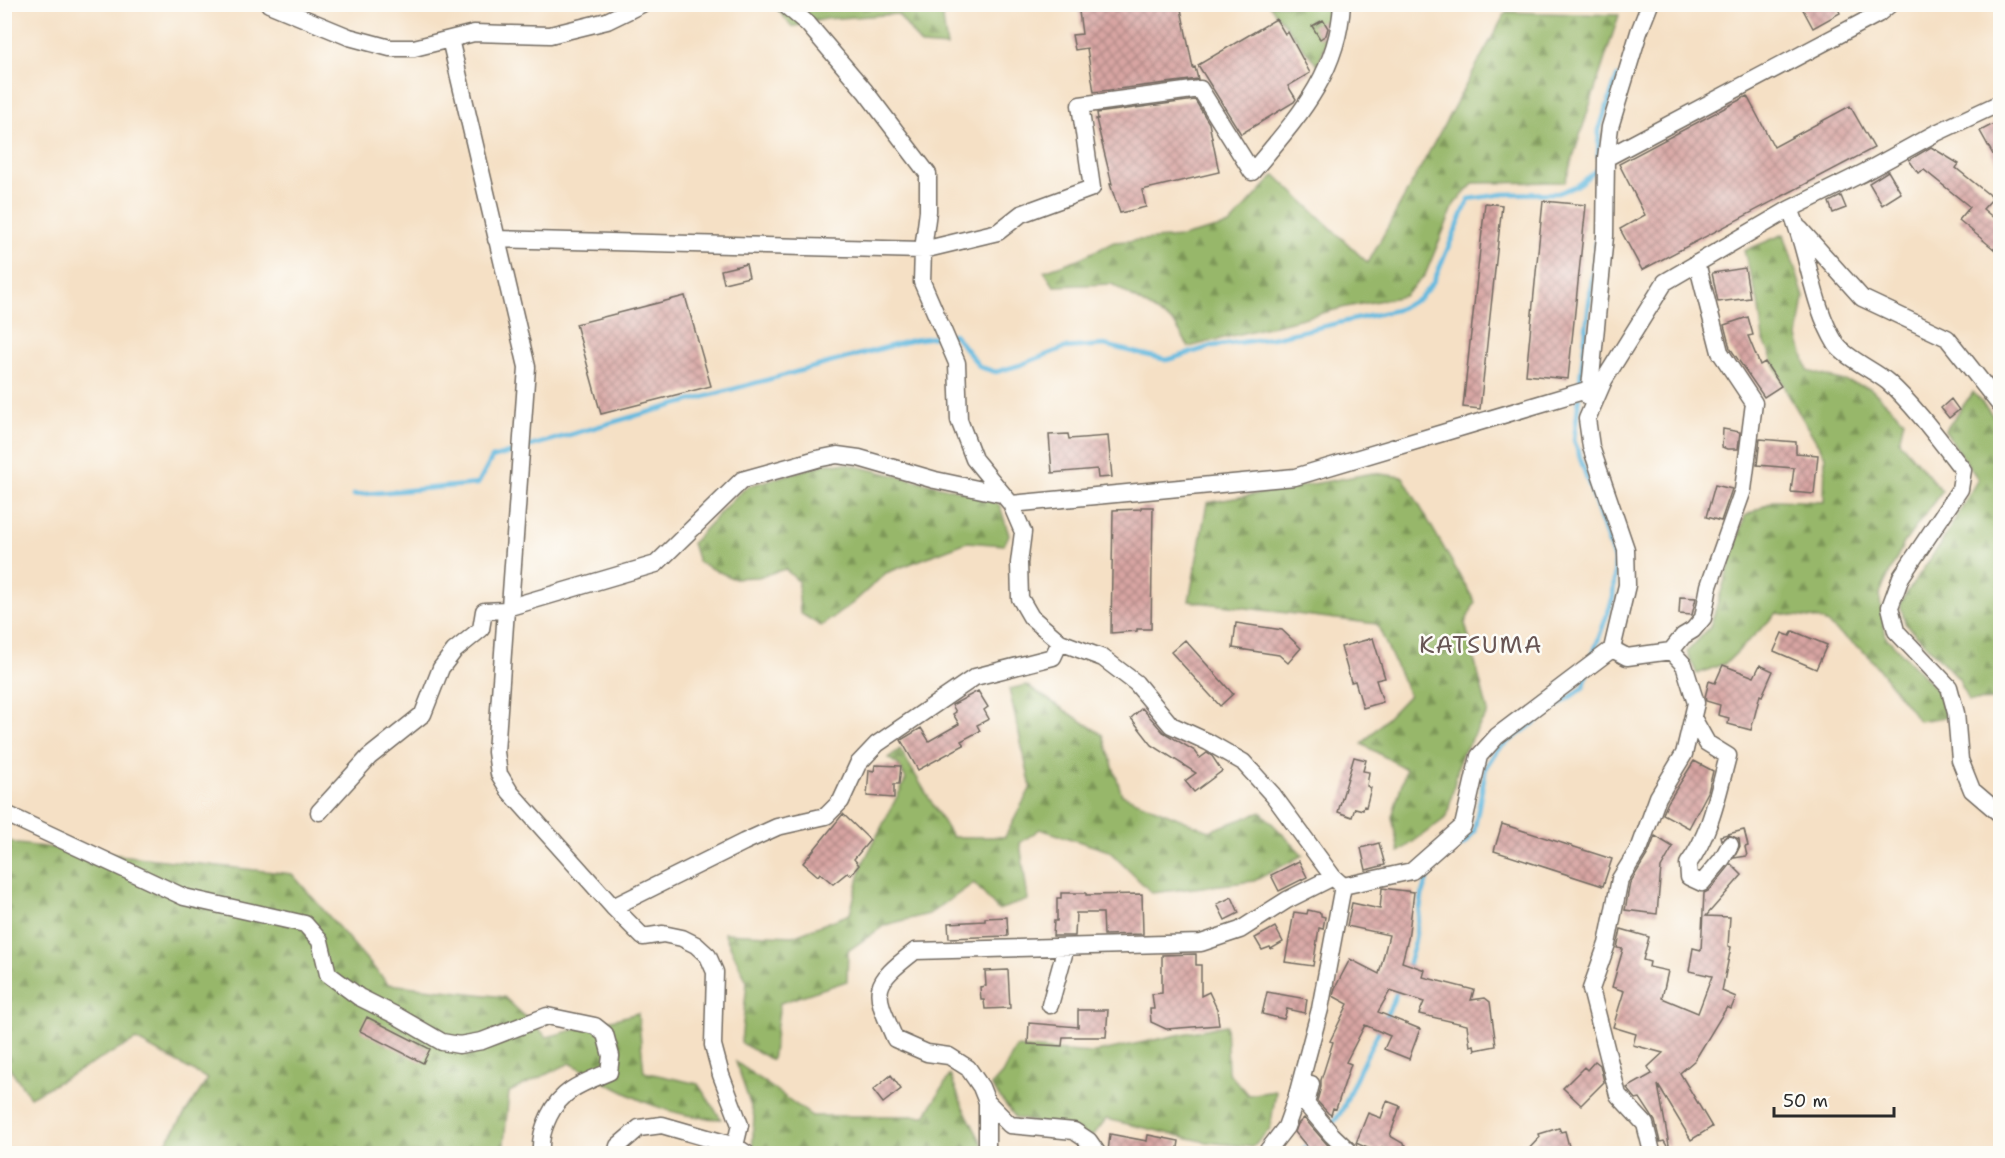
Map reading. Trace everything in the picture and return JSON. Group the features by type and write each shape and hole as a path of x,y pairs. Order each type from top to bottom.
{"street":[{"path":"269,4 349,37 390,48 414,48 474,33 550,35 607,21 642,4"},
{"path":"784,4 808,24 865,91 928,174 928,211 922,282 957,363 959,420 974,459 1006,499 1023,532 1019,563 1020,598 1031,617 1060,642 1103,658 1136,683 1171,724 1243,762 1273,795 1338,882 1320,1009 1286,1126 1265,1154"},
{"path":"496,239 923,250 998,232 1021,214 1092,188 1080,105 1200,89 1252,172 1305,107 1332,58 1341,24 1342,4"},
{"path":"984,1154 987,1145 987,1102 981,1087 968,1068 949,1056 927,1053 895,1039 880,1005 879,985 893,968 915,951 1201,943 1240,930 1287,900 1338,882 1412,871 1463,826 1479,756 1497,736 1612,649 1627,585 1626,549 1591,447 1587,419 1605,236 1606,158 1610,127 1639,32 1650,4"},
{"path":"1606,158 1858,25 1890,4"},
{"path":"450,39 526,367 496,752 499,774 510,792 613,907 643,937 663,934 682,938 696,945 708,956 715,972 713,1045 721,1075 740,1125 741,1150 662,1125 639,1128 618,1146 616,1154"},
{"path":"1587,419 1604,380 1665,282 1790,209 1934,134 2001,103"},
{"path":"1790,209 1797,226 1825,326 1838,347 1888,382 1963,470 1960,489 1901,578 1890,607 1896,631 1948,687 1956,713 1960,760 1972,790 2001,814"},
{"path":"1797,226 1862,298 1947,338 2001,405"},
{"path":"1612,649 1627,657 1671,651 1683,636 1694,630 1703,618 1709,586 1743,490 1754,403 1720,352 1697,263"},
{"path":"319,812 369,757 423,714 441,668 454,651 481,629 484,611 508,609 656,564 742,480 817,459 837,456 859,458 1006,499 1295,477 1590,389"},
{"path":"613,907 777,827 826,816 841,801 858,764 877,744 975,677 1053,657 1060,642"},
{"path":"1650,1154 1652,1152 1645,1124 1618,1095 1591,989 1607,944 1620,879 1640,847 1658,797 1684,754 1693,718 1696,703 1684,665 1671,651"},
{"path":"1693,718 1707,743 1728,756 1712,815 1699,849 1688,864 1689,877 1702,883 1722,860 1730,845"},
{"path":"4,813 184,897 305,924 320,941 328,974 359,997 442,1042 459,1045 482,1041 547,1016 595,1026 605,1034 611,1056 609,1072 573,1088 556,1102 541,1133 541,1154"},
{"path":"1050,1005 1066,947"},
{"path":"1320,1009 1326,1019 1322,1046 1306,1104 1332,1135 1352,1154"},
{"path":"987,1102 1010,1125 1074,1131 1089,1141 1098,1154"}],"green space":[{"path":"774,5 941,5 947,47 921,45 898,14 825,19 792,27"},
{"path":"1269,5 1334,5 1334,18 1318,66"},
{"path":"1506,12 1619,15 1565,182 1474,183 1455,203 1425,275 1404,296 1346,307 1189,347 1174,323 1112,284 1054,286 1044,271 1076,260 1114,242 1181,237 1229,225 1275,175 1368,263"},
{"path":"1784,234 1804,297 1798,337 1808,371 1870,388 1904,420 1899,441 1942,491 1904,543 1879,595 1886,637 1936,689 1946,717 1919,721 1868,655 1822,620 1777,613 1726,663 1697,674 1687,652 1710,627 1745,516 1775,500 1824,502 1825,456 1789,396 1763,339 1758,301 1744,251"},
{"path":"1973,392 2000,424 2000,700 1968,701 1959,679 1905,623 1900,603 1943,540 1978,479 1945,431"},
{"path":"829,463 847,464 990,498 1000,506 1009,535 1004,545 967,542 886,573 853,603 821,626 800,613 798,581 785,569 758,577 732,578 698,562 692,543 748,486"},
{"path":"1373,473 1403,477 1475,602 1465,623 1488,712 1460,758 1447,817 1399,852 1392,817 1406,769 1362,744 1409,695 1377,624 1189,601 1207,503"},
{"path":"1026,685 1103,735 1122,795 1209,831 1261,812 1303,855 1254,881 1152,893 1109,851 1040,829 1020,843 1028,900 998,910 974,883 929,914 885,925 848,951 847,981 780,1003 772,1060 741,1043 747,982 724,933 793,936 850,914 862,865 906,779 899,765 888,758 900,749 952,837 1005,837 1031,787 1009,689"},
{"path":"4,839 18,844 292,874 388,984 504,997 547,1037 638,1013 644,1072 698,1084 721,1119 680,1114 660,1108 570,1063 509,1092 503,1153 159,1153 208,1079 136,1040 30,1097 5,1061"},
{"path":"1226,1025 1228,1072 1248,1095 1276,1091 1270,1129 1252,1147 1206,1142 1106,1119 1093,1136 1016,1118 991,1086 1002,1074 1016,1047 1092,1053"},
{"path":"736,1062 812,1116 925,1116 950,1075 963,1107 987,1153 752,1153 754,1116"}],"building":[{"path":"1078,4 1180,4 1193,68 1195,67 1198,79 1094,92 1087,48 1075,50 1072,35 1082,34"},
{"path":"1800,4 1836,4 1840,13 1813,28"},
{"path":"1276,19 1285,34 1288,32 1310,73 1288,86 1296,99 1294,102 1241,134 1198,65"},
{"path":"1323,20 1328,28 1326,35 1320,39 1312,26"},
{"path":"1747,96 1774,147 1850,106 1874,148 1642,270 1620,229 1645,215 1619,164"},
{"path":"1195,100 1209,123 1219,172 1142,190 1146,207 1120,213 1110,184 1112,184 1096,119 1098,119 1097,113"},
{"path":"2001,120 2001,169 1980,131"},
{"path":"1931,147 1959,164 1956,168 1993,198 1983,209 2001,224 2001,255 1959,220 1970,207 1924,170 1918,173 1909,160"},
{"path":"1888,171 1901,193 1882,205 1869,183"},
{"path":"1841,196 1846,208 1833,213 1829,202"},
{"path":"1543,201 1586,205 1568,379 1526,375"},
{"path":"1485,203 1502,205 1480,409 1463,407"},
{"path":"746,264 749,277 724,283 721,270"},
{"path":"1745,268 1750,298 1718,302 1712,273"},
{"path":"685,296 711,386 601,414 576,324"},
{"path":"1748,317 1753,335 1748,336 1760,365 1765,362 1781,386 1764,397 1730,348 1724,325"},
{"path":"1951,399 1959,410 1949,418 1941,408"},
{"path":"1723,429 1740,432 1738,449 1722,447"},
{"path":"1068,434 1069,439 1108,436 1112,477 1098,478 1097,469 1052,473 1049,435"},
{"path":"1760,439 1796,442 1796,453 1818,455 1814,494 1791,492 1794,468 1757,465"},
{"path":"1715,485 1732,489 1721,521 1706,517"},
{"path":"1141,507 1153,507 1151,629 1111,633 1113,510 1141,509"},
{"path":"1680,597 1696,598 1692,615 1679,614"},
{"path":"1236,623 1282,630 1301,648 1288,663 1279,655 1233,648"},
{"path":"1793,631 1827,645 1816,669 1774,651 1782,633 1790,636"},
{"path":"1373,638 1385,678 1376,680 1383,702 1363,708 1355,681 1351,682 1341,647"},
{"path":"1185,640 1233,694 1220,706 1171,652"},
{"path":"1723,665 1754,677 1760,665 1773,671 1762,696 1760,695 1751,730 1728,724 1729,718 1718,715 1720,705 1706,701 1709,681 1715,683"},
{"path":"978,691 988,707 984,710 989,719 977,725 980,731 961,741 964,745 918,770 901,740 921,728 929,741 959,724 953,714 956,712 952,705"},
{"path":"1142,708 1163,732 1195,751 1200,758 1207,753 1212,756 1222,771 1194,792 1185,781 1196,773 1152,745 1131,718"},
{"path":"1354,757 1366,760 1363,771 1369,772 1367,786 1371,788 1366,807 1364,806 1363,810 1355,808 1352,817 1338,812"},
{"path":"1694,761 1713,771 1708,792 1689,828 1663,814"},
{"path":"875,765 901,766 899,784 894,784 894,798 867,796 869,770 874,771"},
{"path":"843,814 870,840 854,859 859,865 851,875 847,873 833,884 820,873 818,876 803,863"},
{"path":"1502,824 1612,859 1603,886 1494,851"},
{"path":"1744,830 1748,846 1745,847 1747,856 1734,858 1740,846 1739,839 1729,835 1721,840 1720,836"},
{"path":"1655,836 1673,847 1661,868 1657,914 1625,910 1630,883 1649,852"},
{"path":"1379,843 1385,865 1366,870 1361,848"},
{"path":"1299,861 1307,877 1279,891 1271,875"},
{"path":"1731,864 1742,875 1706,916 1730,917 1728,946 1731,947 1722,991 1736,997 1731,1009 1727,1007 1695,1060 1680,1073 1712,1127 1691,1140 1658,1085 1669,1145 1667,1146 1664,1141 1660,1142 1655,1121 1640,1098 1636,1099 1627,1088 1652,1074 1648,1067 1663,1053 1633,1045 1636,1034 1613,1027 1624,991 1612,987 1623,949 1617,948 1621,929 1649,937 1643,960 1650,962 1649,967 1668,971 1662,998 1698,1013 1712,976 1689,971 1693,948 1701,950 1704,893 1710,890"},
{"path":"1382,888 1414,892 1408,939 1402,962 1425,970 1423,977 1474,990 1471,1000 1485,998 1490,1002 1496,1046 1475,1050 1474,1045 1470,1046 1467,1025 1419,1014 1424,1002 1390,991 1378,1012 1420,1029 1409,1059 1384,1049 1390,1036 1365,1025 1346,1062 1351,1064 1336,1109 1333,1108 1331,1115 1317,1101 1333,1042 1330,1041 1348,1004 1333,996 1335,988 1350,959 1379,974 1389,935 1347,926 1352,903 1380,909"},
{"path":"1061,893 1142,894 1143,934 1104,935 1103,913 1076,913 1075,936 1053,936 1054,921 1057,921 1057,898 1061,898"},
{"path":"1232,897 1239,913 1225,920 1217,904"},
{"path":"1308,910 1321,913 1321,916 1325,917 1323,929 1319,928 1313,966 1285,962 1294,912 1307,914"},
{"path":"1007,917 1008,936 949,938 948,923"},
{"path":"1275,927 1283,942 1271,949 1270,947 1262,950 1255,938"},
{"path":"1196,954 1196,965 1201,965 1201,996 1209,992 1217,1009 1219,1025 1166,1029 1151,1022 1150,1009 1154,1009 1152,994 1162,993 1162,955"},
{"path":"1008,970 1010,1008 985,1009 984,1000 981,1000 980,987 986,986 985,971"},
{"path":"1267,992 1307,999 1305,1013 1287,1009 1284,1019 1262,1014"},
{"path":"1078,1010 1108,1010 1106,1037 1063,1037 1062,1046 1028,1044 1029,1023 1078,1027"},
{"path":"367,1017 430,1049 423,1063 360,1031"},
{"path":"1595,1061 1600,1065 1604,1082 1581,1105 1563,1088 1584,1067 1587,1070"},
{"path":"891,1075 901,1089 883,1103 873,1090"},
{"path":"1387,1101 1400,1106 1390,1136 1406,1145 1401,1154 1394,1154 1382,1147 1379,1153 1356,1143 1368,1113 1381,1118"},
{"path":"1304,1118 1333,1151 1330,1154 1313,1154 1295,1132 1298,1124"},
{"path":"1559,1128 1561,1132 1565,1131 1571,1154 1524,1154 1540,1137 1539,1134"},
{"path":"1110,1134 1147,1141 1148,1135 1179,1141 1177,1154 1108,1152"}],"waterway":[{"path":"1598,156 1599,130 1617,77"},
{"path":"950,335 954,334 980,367 996,372 1064,348 1104,345 1167,360 1213,346 1272,338 1396,310 1419,299 1433,283 1469,199 1503,194 1558,193 1576,186 1598,169"},
{"path":"1579,389 1597,235 1597,213"},
{"path":"524,448 913,340 942,336"},
{"path":"1579,398 1574,440 1615,562 1613,598 1592,657"},
{"path":"353,495 478,484 492,458 516,451"},
{"path":"1407,969 1414,945 1423,891 1431,870 1441,859 1464,844 1474,832 1486,767 1497,750 1584,687 1587,674"},
{"path":"1329,1126 1344,1106 1399,987"},
{"path":"1298,1154 1309,1144"}],"district":[{"name":"KATSUMA","path":"1481,645"}]}
